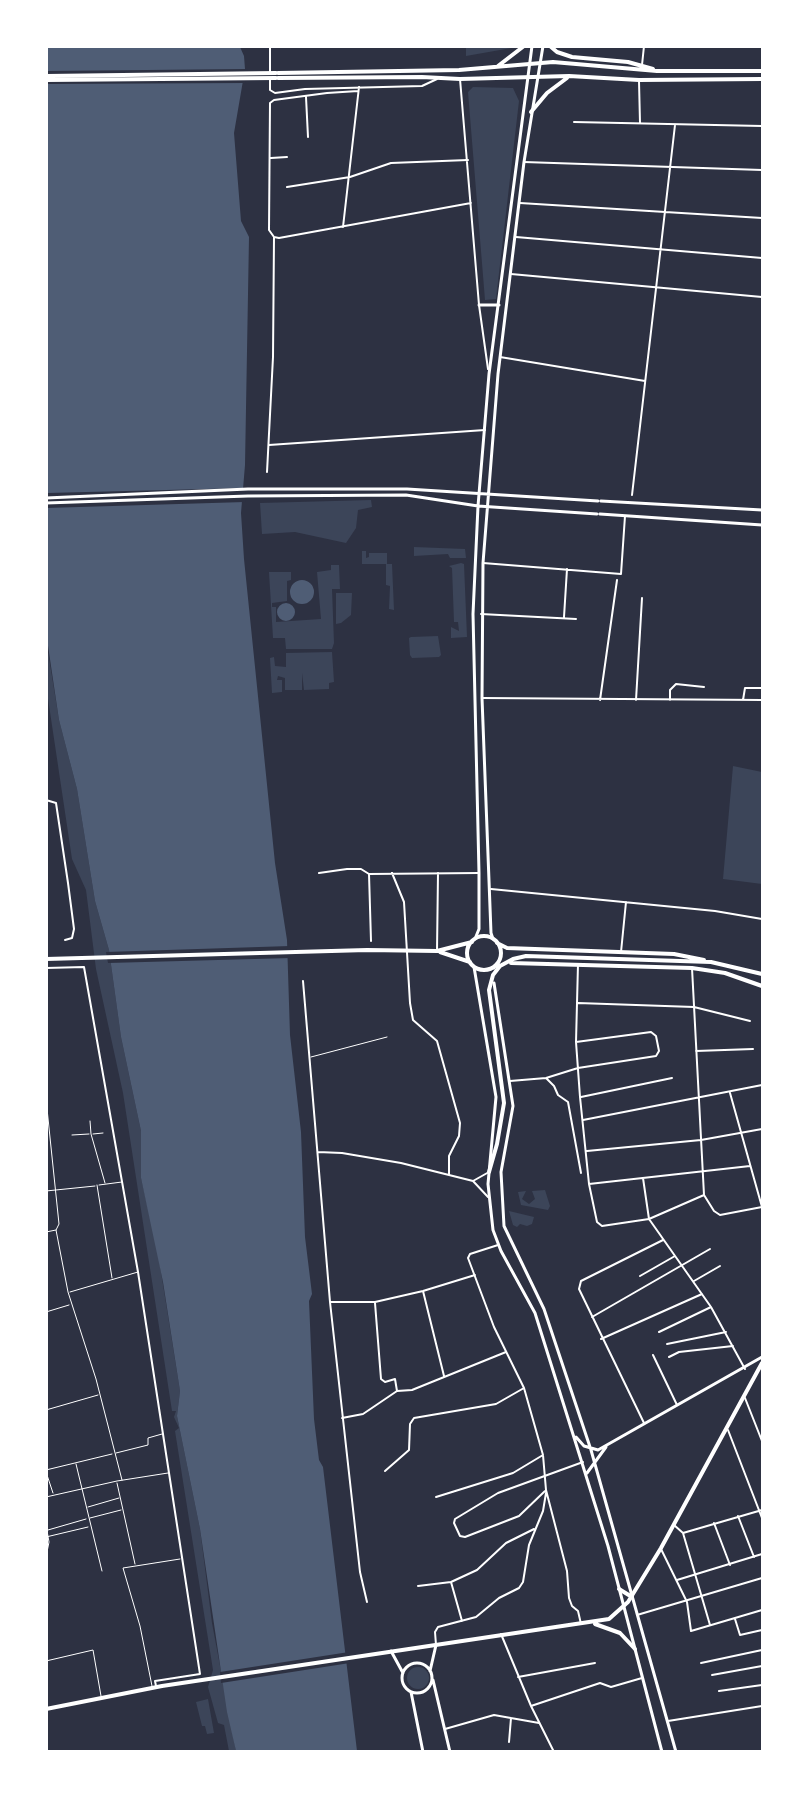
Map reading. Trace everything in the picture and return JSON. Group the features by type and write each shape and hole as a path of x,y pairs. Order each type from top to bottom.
{"main road":[{"path":"496,67 524,46"},
{"path":"532,46 489,374 478,506 472,614 479,929 468,952 482,1011 496,1097 489,1172 489,1212 498,1245 535,1313 575,1436 620,1589 662,1752"},
{"path":"46,959 367,950 437,951 459,956 484,970 494,968 502,959 495,941 491,889 483,698 481,614 483,563 500,357 524,162 543,46"},
{"path":"550,46 557,52 572,57 642,65 657,71"},
{"path":"46,80 422,74 530,62 657,71 762,71"},
{"path":"422,74 438,78 460,79 569,76 639,80 762,79"},
{"path":"46,76 277,76"},
{"path":"531,112 547,93 569,76"},
{"path":"479,305 499,305"},
{"path":"46,498 248,489 406,489 762,510"},
{"path":"46,503 260,496 406,495 478,506 762,525"},
{"path":"437,951 484,937 507,948 674,954 762,974"},
{"path":"489,1172 497,1144 504,1096 489,990 493,975 500,966 513,958 526,956 711,962"},
{"path":"511,963 692,968 725,973 762,986"},
{"path":"494,983 513,1106 501,1172 504,1226 512,1248 544,1309 591,1450 676,1752"},
{"path":"482,1011 488,1004 498,1007"},
{"path":"575,1436 591,1450 598,1450 762,1357"},
{"path":"746,1368 762,1366"},
{"path":"624,1610 728,1430 762,1366"},
{"path":"587,1474 610,1444"},
{"path":"620,1589 632,1597"},
{"path":"46,1709 162,1686 501,1634 588,1623 609,1619 630,1607 635,1609"},
{"path":"588,1623 599,1624 620,1633 635,1649"},
{"path":"436,1645 430,1671 450,1752"},
{"path":"391,1651 403,1674 404,1684 411,1692 423,1752"},
{"path":"403,1674 406,1669 416,1664 430,1671"},
{"path":"411,1692 425,1691 432,1679"}],"street":[{"path":"270,46 271,91 275,93 305,89 422,86 438,78"},
{"path":"642,65 644,46"},
{"path":"460,79 479,305 489,374"},
{"path":"639,80 640,123"},
{"path":"267,472 273,357 274,237 269,230 270,105 274,100 359,89"},
{"path":"343,227 359,89"},
{"path":"306,97 308,137"},
{"path":"574,122 762,126"},
{"path":"623,502 632,495 675,125"},
{"path":"270,158 286,158"},
{"path":"287,187 350,177 391,163 468,160"},
{"path":"524,162 671,165 762,170"},
{"path":"274,237 343,227 471,203"},
{"path":"520,203 665,210 762,218"},
{"path":"516,237 762,258"},
{"path":"511,274 762,297"},
{"path":"500,357 645,381"},
{"path":"268,445 485,430"},
{"path":"632,495 639,503"},
{"path":"483,563 621,574 625,516"},
{"path":"564,619 567,569"},
{"path":"600,700 617,580"},
{"path":"636,700 642,598"},
{"path":"481,614 576,619"},
{"path":"670,700 670,690 676,684 704,687"},
{"path":"743,700 745,688 762,688"},
{"path":"483,698 762,700"},
{"path":"46,800 56,803 68,883 74,928 72,938 65,940"},
{"path":"319,873 354,869 369,874 479,873"},
{"path":"392,873 404,902 413,1020 437,1041 460,1123 459,1136 449,1156 449,1175"},
{"path":"437,951 438,873"},
{"path":"369,874 371,941"},
{"path":"491,889 626,902 762,919"},
{"path":"621,952 626,902"},
{"path":"578,965 576,1042 580,1097 589,1184 599,1225 649,1219 704,1196"},
{"path":"46,968 84,968 138,1272 200,1674 155,1681 154,1688"},
{"path":"692,968 704,1196 714,1211 720,1215 762,1207"},
{"path":"303,981 330,1302 360,1572 367,1602"},
{"path":"578,1003 694,1007 750,1021"},
{"path":"509,1081 546,1078 578,1068 656,1056 659,1051 656,1036 651,1032 576,1042"},
{"path":"696,1052 753,1049"},
{"path":"546,1078 554,1086 558,1095 568,1102 581,1173"},
{"path":"580,1097 672,1078"},
{"path":"582,1120 762,1085"},
{"path":"730,1092 762,1207 762,1236"},
{"path":"586,1151 701,1140 762,1129"},
{"path":"318,1152 342,1153 473,1181 488,1197"},
{"path":"589,1184 750,1166"},
{"path":"473,1181 489,1172"},
{"path":"643,1178 649,1219 711,1307 746,1368"},
{"path":"644,1423 601,1339 579,1285 581,1281 663,1240"},
{"path":"436,1645 436,1629 476,1617 499,1598 519,1588 525,1575 534,1529 543,1511 546,1474 543,1455 524,1388 506,1352 468,1256 498,1245"},
{"path":"592,1317 710,1249"},
{"path":"640,1276 675,1256"},
{"path":"693,1282 720,1266"},
{"path":"330,1302 375,1302 423,1291 475,1275"},
{"path":"423,1291 444,1376"},
{"path":"601,1339 702,1294"},
{"path":"375,1302 381,1379 385,1382 394,1379 397,1391"},
{"path":"659,1332 711,1307"},
{"path":"667,1344 726,1332"},
{"path":"669,1356 679,1352 733,1346"},
{"path":"342,1418 363,1414 397,1391 412,1390 506,1352"},
{"path":"653,1355 677,1405"},
{"path":"385,1471 409,1450 410,1424 414,1418 496,1404 524,1388"},
{"path":"746,1398 762,1441"},
{"path":"728,1430 761,1510 762,1518"},
{"path":"436,1497 513,1473 543,1455"},
{"path":"546,1490 519,1516 465,1537 460,1536 454,1523 455,1519 498,1492 583,1462"},
{"path":"546,1490 567,1571 570,1603 578,1611 581,1624"},
{"path":"683,1533 761,1510"},
{"path":"738,1516 754,1557"},
{"path":"714,1522 730,1565"},
{"path":"674,1525 683,1533 710,1625"},
{"path":"418,1586 451,1582 477,1570 506,1543 534,1529"},
{"path":"661,1548 687,1602 691,1631 762,1610"},
{"path":"677,1580 697,1576 762,1554"},
{"path":"637,1615 762,1578"},
{"path":"451,1582 462,1621"},
{"path":"735,1618 740,1635 762,1630"},
{"path":"501,1634 531,1706 554,1752"},
{"path":"701,1663 762,1650"},
{"path":"518,1677 595,1663"},
{"path":"712,1675 762,1666"},
{"path":"531,1706 600,1683 611,1687 643,1678"},
{"path":"719,1691 762,1685"},
{"path":"668,1721 762,1706"},
{"path":"445,1729 494,1715 539,1723"},
{"path":"509,1742 511,1718"}],"lane":[{"path":"311,1057 387,1037"},
{"path":"46,1099 59,1224 56,1230 68,1292 100,1394 122,1480"},
{"path":"90,1121 91,1134 105,1184"},
{"path":"72,1135 103,1133"},
{"path":"46,1191 123,1182"},
{"path":"97,1185 112,1278"},
{"path":"46,1232 56,1230"},
{"path":"68,1292 138,1272"},
{"path":"47,1312 71,1305"},
{"path":"46,1410 100,1394"},
{"path":"53,1495 46,1471 148,1445 148,1438 162,1434"},
{"path":"76,1462 102,1571"},
{"path":"46,1497 122,1480 168,1473"},
{"path":"117,1481 136,1566"},
{"path":"86,1507 121,1498"},
{"path":"48,1530 123,1510"},
{"path":"46,1525 48,1530 46,1557"},
{"path":"48,1536 90,1527"},
{"path":"154,1688 138,1617 123,1568 182,1559"},
{"path":"46,1661 93,1650 102,1698"}],"shaded area":[{"path":"466,46 517,47 466,56"},
{"path":"46,47 240,47 244,56 245,69 234,133 241,221 249,237 245,465 241,513 244,559 275,863 287,940 290,1035 301,1132 305,1237 312,1294 309,1301 314,1419 319,1460 323,1467 357,1751 236,1751 227,1712 200,1529 177,1416 180,1391 163,1282 141,1178 141,1131 121,1037 109,950 95,901 77,789 59,720 47,639"},
{"path":"473,87 513,88 519,101 496,299 485,300 468,92"},
{"path":"371,500 372,507 358,510 356,528 346,543 295,532 262,534 260,503"},
{"path":"414,547 465,549 466,558 450,558 448,554 414,556"},
{"path":"362,551 366,551 366,558 369,557 369,553 387,553 387,564 392,564 394,610 389,609 390,586 386,585 386,564 362,564"},
{"path":"464,564 467,637 451,638 451,627 459,631 458,622 454,622 452,568 449,566"},
{"path":"331,565 339,565 340,589 332,589 334,643 332,649 286,649 285,638 273,638 269,572 291,572 291,580 287,581 287,601 272,603 272,607 276,607 276,622 321,619 317,572 331,570"},
{"path":"302,580 310,584 314,592 310,600 302,604 294,600 290,592 294,584"},
{"path":"336,593 352,593 351,615 336,624"},
{"path":"286,603 292,606 295,612 292,618 286,621 280,618 277,612 280,606"},
{"path":"438,636 441,655 439,657 412,658 409,638"},
{"path":"46,639 59,720 77,789 95,901 109,950 121,1037 141,1131 141,1178 157,1247 180,1391 177,1416 200,1529 212,1623 236,1751 229,1751 224,1725 218,1723 208,1687 213,1670 175,1431 179,1428 174,1417 176,1411 172,1411 123,1093 96,969 86,890 72,859 47,692"},
{"path":"332,652 334,682 329,683 329,689 304,690 302,673 302,690 285,690 285,678 278,676 277,680 282,680 282,692 272,693 270,658 274,657 275,666 286,667 286,653"},
{"path":"733,766 762,772 762,884 723,879"},
{"path":"545,1190 550,1206 548,1210 521,1205 518,1192 526,1191 522,1199 529,1204 535,1199 532,1191"},
{"path":"509,1211 534,1217 532,1224 527,1226 520,1224 517,1227 513,1225"},
{"path":"418,1667 426,1670 429,1678 426,1686 418,1689 410,1686 407,1678 410,1670"},
{"path":"208,1699 214,1733 207,1734 205,1726 202,1726 196,1702"}],"pier":[{"path":"248,69 245,83 46,84 47,71"},
{"path":"246,488 245,502 46,508 47,493"},
{"path":"290,946 291,958 108,963 106,952"},
{"path":"349,1652 350,1663 221,1683 220,1672"}]}
